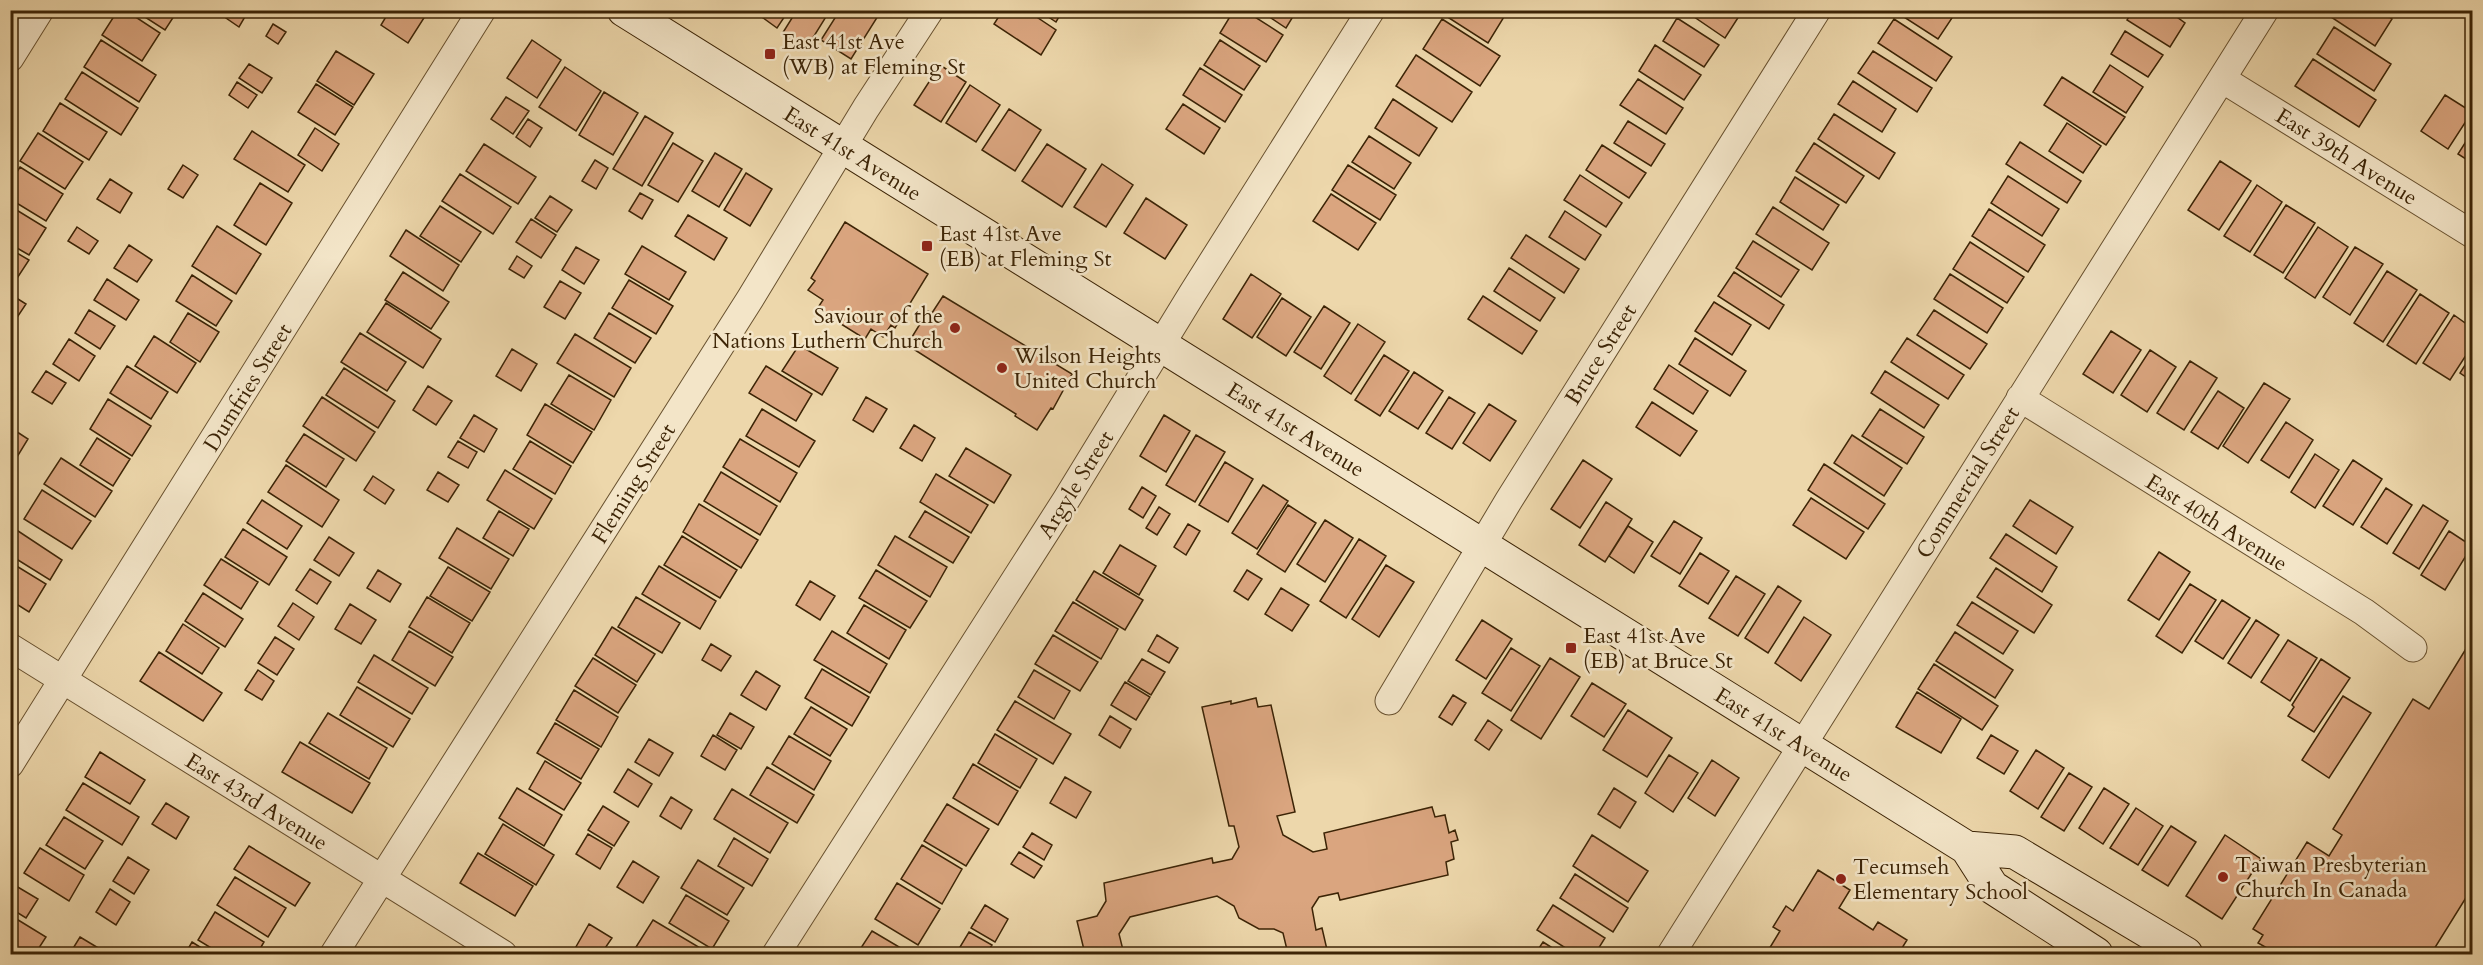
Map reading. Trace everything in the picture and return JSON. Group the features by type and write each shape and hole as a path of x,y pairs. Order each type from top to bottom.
{"main road":[{"name":"East 41st Avenue","path":"624,10 1967,848 1992,887 2096,954"},
{"name":"East 41st Avenue","path":"1967,848 2015,852 2186,954"}],"street":[{"path":"10,58 40,10"},
{"name":"Dumfries Street","path":"10,764 482,10"},
{"name":"Fleming Street","path":"334,954 750,299 842,147 930,10"},
{"name":"Argyle Street","path":"776,954 1066,500 1371,10"},
{"name":"Bruce Street","path":"1389,701 1573,397 1817,10"},
{"name":"Commercial Street","path":"1671,954 2262,12"},
{"name":"East 39th Avenue","path":"2222,79 2472,234"},
{"name":"East 40th Avenue","path":"2020,398 2364,612 2413,648"},
{"name":"East 43rd Avenue","path":"10,647 64,678 503,954"}],"building":[{"path":"118,10 125,10 160,33 142,61 102,35"},
{"path":"134,10 178,10 165,30"},
{"path":"231,10 249,10 239,27 226,18"},
{"path":"390,10 429,10 408,43 381,25"},
{"path":"752,10 789,10 777,28"},
{"path":"797,10 829,12 806,49 782,34"},
{"path":"840,10 869,10 878,16 851,59 821,40"},
{"path":"1003,10 1026,10 1056,30 1041,55 994,24"},
{"path":"1038,10 1063,10 1056,22"},
{"path":"1234,10 1244,10 1283,35 1266,62 1220,33"},
{"path":"1259,10 1297,10 1286,28"},
{"path":"1454,10 1504,10 1507,12 1488,43 1449,18"},
{"path":"1684,10 1743,10 1725,38"},
{"path":"1893,10 1947,10 1954,15 1938,39"},
{"path":"2133,10 2167,10 2185,23 2170,47 2127,20"},
{"path":"2335,10 2379,10 2392,19 2375,46 2331,17"},
{"path":"1677,18 1719,45 1704,67 1663,41"},
{"path":"1442,19 1500,56 1480,86 1423,49"},
{"path":"1894,19 1952,57 1936,81 1878,43"},
{"path":"273,24 286,32 278,44 266,36"},
{"path":"2334,27 2391,64 2374,91 2317,54"},
{"path":"2125,31 2163,55 2148,77 2111,54"},
{"path":"101,40 156,75 139,102 84,67"},
{"path":"532,40 561,60 537,98 507,78"},
{"path":"1220,40 1260,66 1244,90 1204,65"},
{"path":"1655,45 1701,75 1684,100 1639,71"},
{"path":"336,51 374,74 354,105 317,81"},
{"path":"1873,51 1932,88 1917,112 1858,73"},
{"path":"1416,55 1472,92 1452,122 1396,86"},
{"path":"2313,59 2376,100 2359,127 2295,86"},
{"path":"249,64 272,78 262,93 239,78"},
{"path":"940,65 966,82 941,122 914,105"},
{"path":"2110,65 2143,87 2126,113 2093,92"},
{"path":"565,67 601,91 576,131 539,107"},
{"path":"1200,68 1242,95 1225,122 1183,95"},
{"path":"82,72 138,108 121,135 65,99"},
{"path":"2062,77 2125,117 2106,145 2044,105"},
{"path":"1638,79 1683,108 1666,134 1620,105"},
{"path":"1853,81 1896,109 1882,132 1838,104"},
{"path":"237,82 257,95 248,108 229,95"},
{"path":"316,84 353,107 335,135 298,112"},
{"path":"970,85 1000,105 976,142 946,123"},
{"path":"604,92 638,113 613,155 579,135"},
{"path":"2445,95 2472,112 2448,149 2421,131"},
{"path":"506,97 529,111 513,134 491,119"},
{"path":"1393,99 1437,128 1419,156 1375,128"},
{"path":"60,103 107,132 89,160 43,131"},
{"path":"1183,104 1220,128 1204,154 1166,129"},
{"path":"1009,109 1041,130 1015,171 982,150"},
{"path":"1834,114 1895,153 1879,179 1818,139"},
{"path":"645,116 673,133 642,186 613,169"},
{"path":"528,119 542,128 530,147 516,137"},
{"path":"1628,121 1665,144 1651,166 1614,143"},
{"path":"2067,123 2101,146 2083,173 2049,151"},
{"path":"315,128 339,144 322,171 298,155"},
{"path":"252,131 305,165 288,192 234,159"},
{"path":"2472,132 2472,163 2458,154"},
{"path":"38,133 83,162 65,189 20,161"},
{"path":"1369,136 1411,163 1394,189 1352,162"},
{"path":"2020,142 2081,181 2067,203 2006,164"},
{"path":"673,143 703,161 678,202 648,185"},
{"path":"1814,143 1864,176 1846,203 1796,171"},
{"path":"484,144 536,177 518,204 466,171"},
{"path":"1047,144 1086,169 1062,207 1022,181"},
{"path":"1602,145 1646,173 1629,198 1586,170"},
{"path":"715,153 742,169 719,207 692,191"},
{"path":"595,160 608,168 596,189 582,181"},
{"path":"2220,161 2251,181 2219,230 2188,210"},
{"path":"1102,164 1133,185 1106,227 1074,207"},
{"path":"183,165 198,175 183,198 168,189"},
{"path":"1348,165 1396,195 1380,220 1332,190"},
{"path":"20,167 63,194 46,221 10,199 10,183"},
{"path":"746,173 772,189 750,226 724,210"},
{"path":"460,174 511,207 493,234 442,201"},
{"path":"1580,175 1622,203 1606,227 1564,200"},
{"path":"2008,176 2059,209 2042,236 1991,203"},
{"path":"1795,177 1839,205 1823,230 1780,202"},
{"path":"110,179 132,193 120,213 97,199"},
{"path":"260,183 292,203 266,245 234,225"},
{"path":"2257,185 2282,202 2250,252 2224,236"},
{"path":"640,193 653,200 642,219 629,211"},
{"path":"1331,194 1376,223 1358,250 1313,221"},
{"path":"550,196 572,210 557,232 535,218"},
{"path":"1146,198 1187,225 1165,259 1124,233"},
{"path":"2286,205 2315,223 2283,273 2254,255"},
{"path":"10,206 46,228 29,255 10,244"},
{"path":"440,206 481,232 461,262 420,236"},
{"path":"1773,207 1829,243 1812,270 1756,234"},
{"path":"1989,209 2045,245 2028,272 1972,236"},
{"path":"1565,211 1601,235 1585,260 1549,237"},
{"path":"688,215 727,238 714,260 675,236"},
{"path":"531,219 556,235 541,258 516,242"},
{"path":"845,222 928,274 895,328 891,325 883,337 871,329 865,339 817,309 823,300 808,290 815,281 811,278"},
{"path":"217,226 261,254 236,294 192,266"},
{"path":"77,227 98,241 89,254 68,241"},
{"path":"2318,227 2348,247 2315,298 2285,278"},
{"path":"406,230 459,265 443,291 390,256"},
{"path":"1526,235 1579,269 1564,293 1511,258"},
{"path":"1753,241 1799,270 1781,297 1736,268"},
{"path":"1970,242 2024,277 2007,303 1953,269"},
{"path":"129,245 152,260 137,282 114,268"},
{"path":"642,246 686,272 669,300 625,274"},
{"path":"576,247 599,260 584,284 562,270"},
{"path":"2355,247 2383,264 2350,315 2323,297"},
{"path":"10,249 29,260 10,289"},
{"path":"517,256 532,266 524,278 509,269"},
{"path":"1509,268 1555,298 1540,321 1494,291"},
{"path":"2387,271 2417,290 2383,342 2354,323"},
{"path":"403,272 449,302 431,329 385,300"},
{"path":"1734,272 1784,305 1769,329 1718,296"},
{"path":"1251,274 1281,294 1252,338 1223,319"},
{"path":"1950,274 2003,308 1987,333 1934,299"},
{"path":"192,275 232,301 216,326 176,301"},
{"path":"107,279 139,300 126,320 94,300"},
{"path":"629,280 673,306 656,334 612,308"},
{"path":"560,281 581,293 565,319 544,307"},
{"path":"10,294 26,304 10,328"},
{"path":"2420,294 2449,313 2416,364 2387,345"},
{"name":"Wilson Heights United Church","path":"943,296 1072,374 1053,409 1051,408 1037,430 1015,416 1016,414 907,345 928,311 932,313"},
{"path":"1483,296 1537,331 1522,354 1468,319"},
{"path":"1282,298 1311,317 1286,356 1257,337"},
{"path":"1714,302 1751,325 1732,355 1695,331"},
{"path":"386,303 441,339 423,368 367,332"},
{"path":"1324,306 1350,323 1321,369 1294,352"},
{"path":"89,310 115,326 100,349 75,333"},
{"path":"1934,310 1987,344 1970,369 1917,335"},
{"path":"188,313 219,332 200,362 170,342"},
{"path":"609,313 651,338 635,363 594,338"},
{"path":"2454,315 2472,328 2472,346 2450,380 2423,363"},
{"path":"1358,324 1385,342 1351,394 1324,376"},
{"path":"2111,331 2141,350 2113,393 2083,374"},
{"path":"360,333 406,362 387,391 341,362"},
{"path":"575,334 631,368 614,397 557,363"},
{"path":"154,336 196,363 177,393 135,366"},
{"path":"1695,338 1746,371 1730,396 1679,364"},
{"path":"1907,338 1964,375 1948,399 1891,362"},
{"path":"69,339 95,356 79,381 53,364"},
{"path":"799,345 838,368 822,395 782,371"},
{"path":"512,349 537,364 521,391 496,376"},
{"path":"2150,350 2176,367 2147,412 2121,395"},
{"path":"2472,354 2472,381 2460,373"},
{"path":"1384,355 1409,371 1380,416 1355,400"},
{"path":"2190,361 2217,378 2184,430 2157,413"},
{"path":"1669,365 1708,391 1693,414 1654,389"},
{"path":"127,366 168,392 151,419 110,393"},
{"path":"766,366 812,394 796,421 749,393"},
{"path":"344,368 395,401 378,428 326,395"},
{"path":"46,371 66,383 52,404 32,392"},
{"path":"1885,371 1939,405 1924,428 1871,393"},
{"path":"1414,372 1443,391 1418,429 1389,411"},
{"path":"569,375 611,400 594,430 551,404"},
{"path":"2264,383 2290,399 2248,463 2223,446"},
{"path":"428,386 452,401 436,425 413,410"},
{"path":"2218,391 2244,408 2218,449 2191,432"},
{"path":"322,397 375,432 356,461 303,426"},
{"path":"866,397 887,409 873,432 853,420"},
{"path":"1449,397 1475,413 1452,449 1426,433"},
{"path":"108,399 151,426 132,456 90,429"},
{"path":"1652,402 1697,431 1680,456 1636,427"},
{"path":"545,404 592,432 573,463 527,435"},
{"path":"1489,404 1516,421 1490,461 1463,443"},
{"path":"762,409 815,441 799,467 746,436"},
{"path":"1880,409 1924,437 1907,464 1862,436"},
{"path":"474,415 497,429 484,452 460,438"},
{"path":"1164,415 1190,431 1166,472 1140,456"},
{"path":"2286,422 2313,440 2289,478 2261,460"},
{"path":"914,425 935,438 922,461 900,448"},
{"path":"11,428 28,439 17,457 10,453"},
{"path":"304,434 344,459 326,487 286,461"},
{"path":"1196,435 1225,452 1195,502 1166,485"},
{"path":"1852,435 1902,468 1884,496 1834,463"},
{"path":"97,438 130,459 113,486 80,465"},
{"path":"740,439 797,473 780,502 723,467"},
{"path":"458,441 477,452 468,468 448,457"},
{"path":"530,441 571,466 555,494 513,469"},
{"path":"966,448 1011,475 994,503 949,476"},
{"path":"2315,454 2339,470 2315,508 2291,492"},
{"path":"61,458 112,491 95,517 44,484"},
{"path":"1583,460 1612,479 1580,528 1551,509"},
{"path":"2353,460 2382,479 2353,525 2323,506"},
{"path":"1225,462 1253,479 1228,522 1199,505"},
{"path":"1824,464 1885,504 1868,529 1808,490"},
{"path":"286,465 339,500 322,527 268,492"},
{"path":"505,470 552,499 534,529 487,500"},
{"path":"438,472 459,485 448,502 427,490"},
{"path":"721,472 777,506 760,535 704,501"},
{"path":"936,474 988,505 971,533 920,502"},
{"path":"373,476 394,490 385,504 364,490"},
{"path":"1263,485 1288,501 1257,549 1232,533"},
{"path":"1142,487 1156,496 1143,518 1129,509"},
{"path":"2386,488 2412,505 2387,544 2361,527"},
{"path":"42,490 91,521 72,549 24,519"},
{"path":"1811,498 1864,532 1846,559 1793,525"},
{"path":"262,500 302,526 287,549 247,523"},
{"path":"2030,500 2073,527 2056,554 2013,526"},
{"path":"1606,502 1632,519 1605,562 1579,545"},
{"path":"699,504 758,540 741,568 683,532"},
{"path":"1288,505 1316,523 1285,572 1257,554"},
{"path":"2423,505 2448,521 2419,569 2393,553"},
{"path":"1159,507 1170,514 1157,535 1146,528"},
{"path":"499,511 529,529 513,556 483,538"},
{"path":"925,511 969,537 953,563 909,537"},
{"path":"1325,520 1353,538 1325,582 1297,564"},
{"path":"1674,521 1702,538 1680,574 1651,556"},
{"path":"1188,524 1200,531 1186,555 1174,547"},
{"path":"1628,526 1653,542 1634,573 1609,556"},
{"path":"12,527 62,560 50,580 10,555"},
{"path":"457,528 509,559 491,589 439,558"},
{"path":"243,529 287,557 269,585 225,557"},
{"path":"2449,531 2472,546 2445,590 2421,575"},
{"path":"2006,534 2057,567 2042,592 1990,558"},
{"path":"682,536 737,570 720,598 664,565"},
{"path":"895,536 947,567 930,597 878,565"},
{"path":"329,537 354,553 339,576 314,560"},
{"path":"1359,539 1386,556 1346,618 1320,601"},
{"path":"1120,545 1156,566 1139,595 1103,573"},
{"path":"2159,552 2190,572 2159,620 2128,600"},
{"path":"1700,553 1729,571 1708,604 1679,586"},
{"path":"221,559 258,582 241,609 204,585"},
{"path":"10,562 46,584 29,612 10,600"},
{"path":"1386,565 1414,582 1379,637 1352,619"},
{"path":"659,566 716,601 700,629 642,594"},
{"path":"448,567 490,592 472,621 430,596"},
{"path":"1996,568 2052,605 2034,633 1977,597"},
{"path":"310,569 331,582 317,604 296,590"},
{"path":"378,570 401,584 390,602 367,588"},
{"path":"876,570 927,601 910,628 859,598"},
{"path":"1247,570 1262,579 1248,600 1234,591"},
{"path":"1094,571 1143,600 1125,630 1076,600"},
{"path":"1736,576 1765,594 1738,636 1709,618"},
{"path":"810,581 835,596 820,620 796,605"},
{"path":"2190,584 2216,600 2182,653 2156,636"},
{"path":"1778,586 1801,601 1768,653 1745,638"},
{"path":"1281,588 1309,605 1292,631 1265,614"},
{"path":"203,593 243,619 225,647 185,621"},
{"path":"427,597 470,623 452,653 409,627"},
{"path":"636,597 680,623 662,653 618,627"},
{"path":"2222,600 2250,618 2223,659 2195,641"},
{"path":"1073,602 1118,629 1101,659 1055,631"},
{"path":"1972,602 2018,631 2003,654 1957,625"},
{"path":"293,603 314,617 299,640 278,626"},
{"path":"350,604 376,620 361,644 335,629"},
{"path":"864,605 906,630 889,659 847,633"},
{"path":"1804,617 1831,635 1801,681 1775,663"},
{"path":"1482,620 1512,639 1486,679 1456,660"},
{"path":"2256,620 2279,635 2251,678 2228,663"},
{"path":"183,624 219,648 202,674 166,651"},
{"path":"612,627 655,654 637,682 595,655"},
{"path":"409,631 453,657 435,686 392,660"},
{"path":"832,631 887,664 870,693 814,660"},
{"path":"1955,632 2013,670 1995,698 1936,661"},
{"path":"1053,635 1098,662 1080,691 1035,664"},
{"path":"1157,635 1178,648 1169,663 1148,651"},
{"path":"275,637 294,649 277,675 258,663"},
{"path":"2472,639 2472,888 2431,954 2285,954 2275,949 2274,952 2258,943 2263,935 2253,929 2307,842 2329,856 2342,835 2333,829 2413,699 2429,709"},
{"path":"2288,640 2317,658 2290,701 2261,682"},
{"path":"711,644 731,656 721,671 702,660"},
{"path":"1511,648 1540,666 1511,711 1482,693"},
{"path":"159,652 222,693 203,721 140,681"},
{"path":"374,655 428,688 412,714 358,682"},
{"path":"593,658 636,685 618,713 575,686"},
{"path":"1550,658 1580,677 1541,739 1511,720"},
{"path":"1142,659 1165,672 1151,695 1128,681"},
{"path":"2321,659 2350,678 2314,732 2288,716 2294,707 2292,705"},
{"path":"1934,664 1998,706 1982,730 1918,689"},
{"path":"822,669 869,697 852,726 805,698"},
{"path":"258,670 274,681 262,700 245,690"},
{"path":"1034,670 1070,691 1054,719 1018,697"},
{"path":"756,671 780,686 766,710 741,695"},
{"path":"1125,682 1150,697 1136,720 1111,705"},
{"path":"1592,683 1626,704 1604,737 1571,716"},
{"path":"357,687 410,719 393,747 340,715"},
{"path":"574,690 618,717 601,747 556,720"},
{"path":"1917,692 1961,719 1941,753 1896,727"},
{"path":"1453,695 1466,703 1452,725 1439,717"},
{"path":"2343,696 2371,713 2329,778 2302,760"},
{"path":"1256,698 1258,707 1271,705 1295,812 1277,816 1283,835 1313,852 1327,849 1324,833 1432,807 1435,817 1445,815 1449,833 1455,830 1458,840 1451,842 1454,859 1446,862 1448,875 1340,900 1338,893 1319,897 1312,908 1316,930 1322,928 1328,954 1288,954 1283,933 1274,929 1259,929 1239,918 1234,906 1217,896 1130,917 1119,934 1124,954 1085,954 1077,921 1097,916 1106,901 1104,883 1212,858 1213,863 1232,859 1239,847 1234,826 1229,826 1202,707 1231,701 1231,704"},
{"path":"1015,701 1071,734 1053,764 997,730"},
{"path":"811,707 847,729 830,756 794,734"},
{"path":"1628,710 1672,738 1647,777 1603,750"},
{"path":"328,713 387,748 369,779 309,743"},
{"path":"730,713 754,727 741,749 717,735"},
{"path":"1110,716 1131,729 1120,748 1099,735"},
{"path":"1488,720 1502,730 1489,750 1475,740"},
{"path":"555,723 599,749 581,779 537,753"},
{"path":"995,734 1037,759 1020,788 978,763"},
{"path":"713,735 737,750 725,770 701,756"},
{"path":"1991,735 2018,751 2004,774 1977,758"},
{"path":"789,736 831,761 814,790 772,764"},
{"path":"649,739 673,753 659,776 635,762"},
{"path":"300,742 370,783 352,813 282,772"},
{"path":"2036,750 2064,768 2038,809 2010,791"},
{"path":"100,752 145,780 130,804 85,777"},
{"path":"1669,755 1698,773 1673,812 1645,793"},
{"path":"1712,760 1739,778 1715,816 1688,798"},
{"path":"545,761 581,783 564,810 529,789"},
{"path":"973,764 1018,791 998,825 953,798"},
{"path":"767,767 814,795 797,823 750,795"},
{"path":"628,769 652,784 638,807 614,792"},
{"path":"2069,773 2092,787 2064,831 2041,817"},
{"path":"1065,777 1091,792 1076,818 1050,803"},
{"path":"83,783 139,817 122,845 66,810"},
{"path":"517,788 562,815 544,846 499,818"},
{"path":"1614,788 1636,802 1620,828 1598,814"},
{"path":"2104,788 2129,804 2103,844 2079,828"},
{"path":"732,789 788,823 770,853 714,819"},
{"path":"671,797 692,810 681,829 660,816"},
{"path":"166,803 189,817 176,839 152,824"},
{"path":"947,804 989,829 966,866 924,841"},
{"path":"603,806 629,822 614,846 588,830"},
{"path":"2136,808 2163,826 2138,865 2110,848"},
{"path":"64,817 103,841 85,869 46,845"},
{"path":"503,824 554,855 536,885 485,854"},
{"path":"2171,826 2196,842 2168,886 2142,870"},
{"path":"1032,833 1052,845 1044,860 1023,847"},
{"path":"588,834 612,848 600,869 576,854"},
{"path":"1592,835 1648,871 1628,902 1573,866"},
{"name":"Taiwan Presbyterian Church In Canada","path":"2225,835 2261,859 2222,919 2186,896"},
{"path":"734,838 768,859 752,886 718,866"},
{"path":"922,845 962,869 942,904 901,879"},
{"path":"249,846 310,883 295,906 234,869"},
{"path":"40,848 84,875 69,901 24,873"},
{"path":"1019,852 1042,866 1034,878 1011,864"},
{"path":"478,853 533,886 515,916 460,883"},
{"path":"128,857 149,870 134,894 113,881"},
{"path":"698,860 744,888 727,915 681,888"},
{"path":"633,861 659,877 643,903 617,887"},
{"path":"1818,870 1850,890 1839,908 1873,930 1878,922 1907,940 1902,948 1913,954 1766,954 1780,931 1773,927 1786,906 1793,911"},
{"path":"1575,874 1628,908 1613,932 1560,898"},
{"path":"235,877 286,908 268,937 217,905"},
{"path":"897,883 940,909 918,945 875,919"},
{"path":"16,886 38,899 26,918 10,908 10,894"},
{"path":"110,889 130,902 116,925 96,912"},
{"path":"686,895 729,921 712,949 669,923"},
{"path":"985,905 1008,919 995,942 971,928"},
{"path":"1553,905 1605,938 1595,954 1575,954 1537,930"},
{"path":"215,912 264,942 257,954 221,954 198,940"},
{"path":"10,915 46,937 35,954 10,954"},
{"path":"653,920 707,952 706,954 648,954 636,947"},
{"path":"589,924 612,938 601,954 576,954 573,952"},
{"path":"872,931 911,954 857,954"},
{"path":"969,932 992,945 986,954 972,954 960,947"},
{"path":"80,937 100,949 96,954 79,954 72,950"},
{"path":"192,942 211,954 185,954"},
{"path":"1543,942 1562,954 1535,954"}],"place":[{"name":"East 41st Ave (WB) at Fleming St","path":"770,54"},
{"name":"East 41st Ave (EB) at Fleming St","path":"927,246"},
{"name":"Saviour of the Nations Luthern Church","path":"955,328"},
{"name":"Wilson Heights United Church","path":"1002,368"},
{"name":"East 41st Ave (EB) at Bruce St","path":"1571,648"},
{"name":"Taiwan Presbyterian Church In Canada","path":"2223,877"},
{"name":"Tecumseh Elementary School","path":"1841,879"}]}
